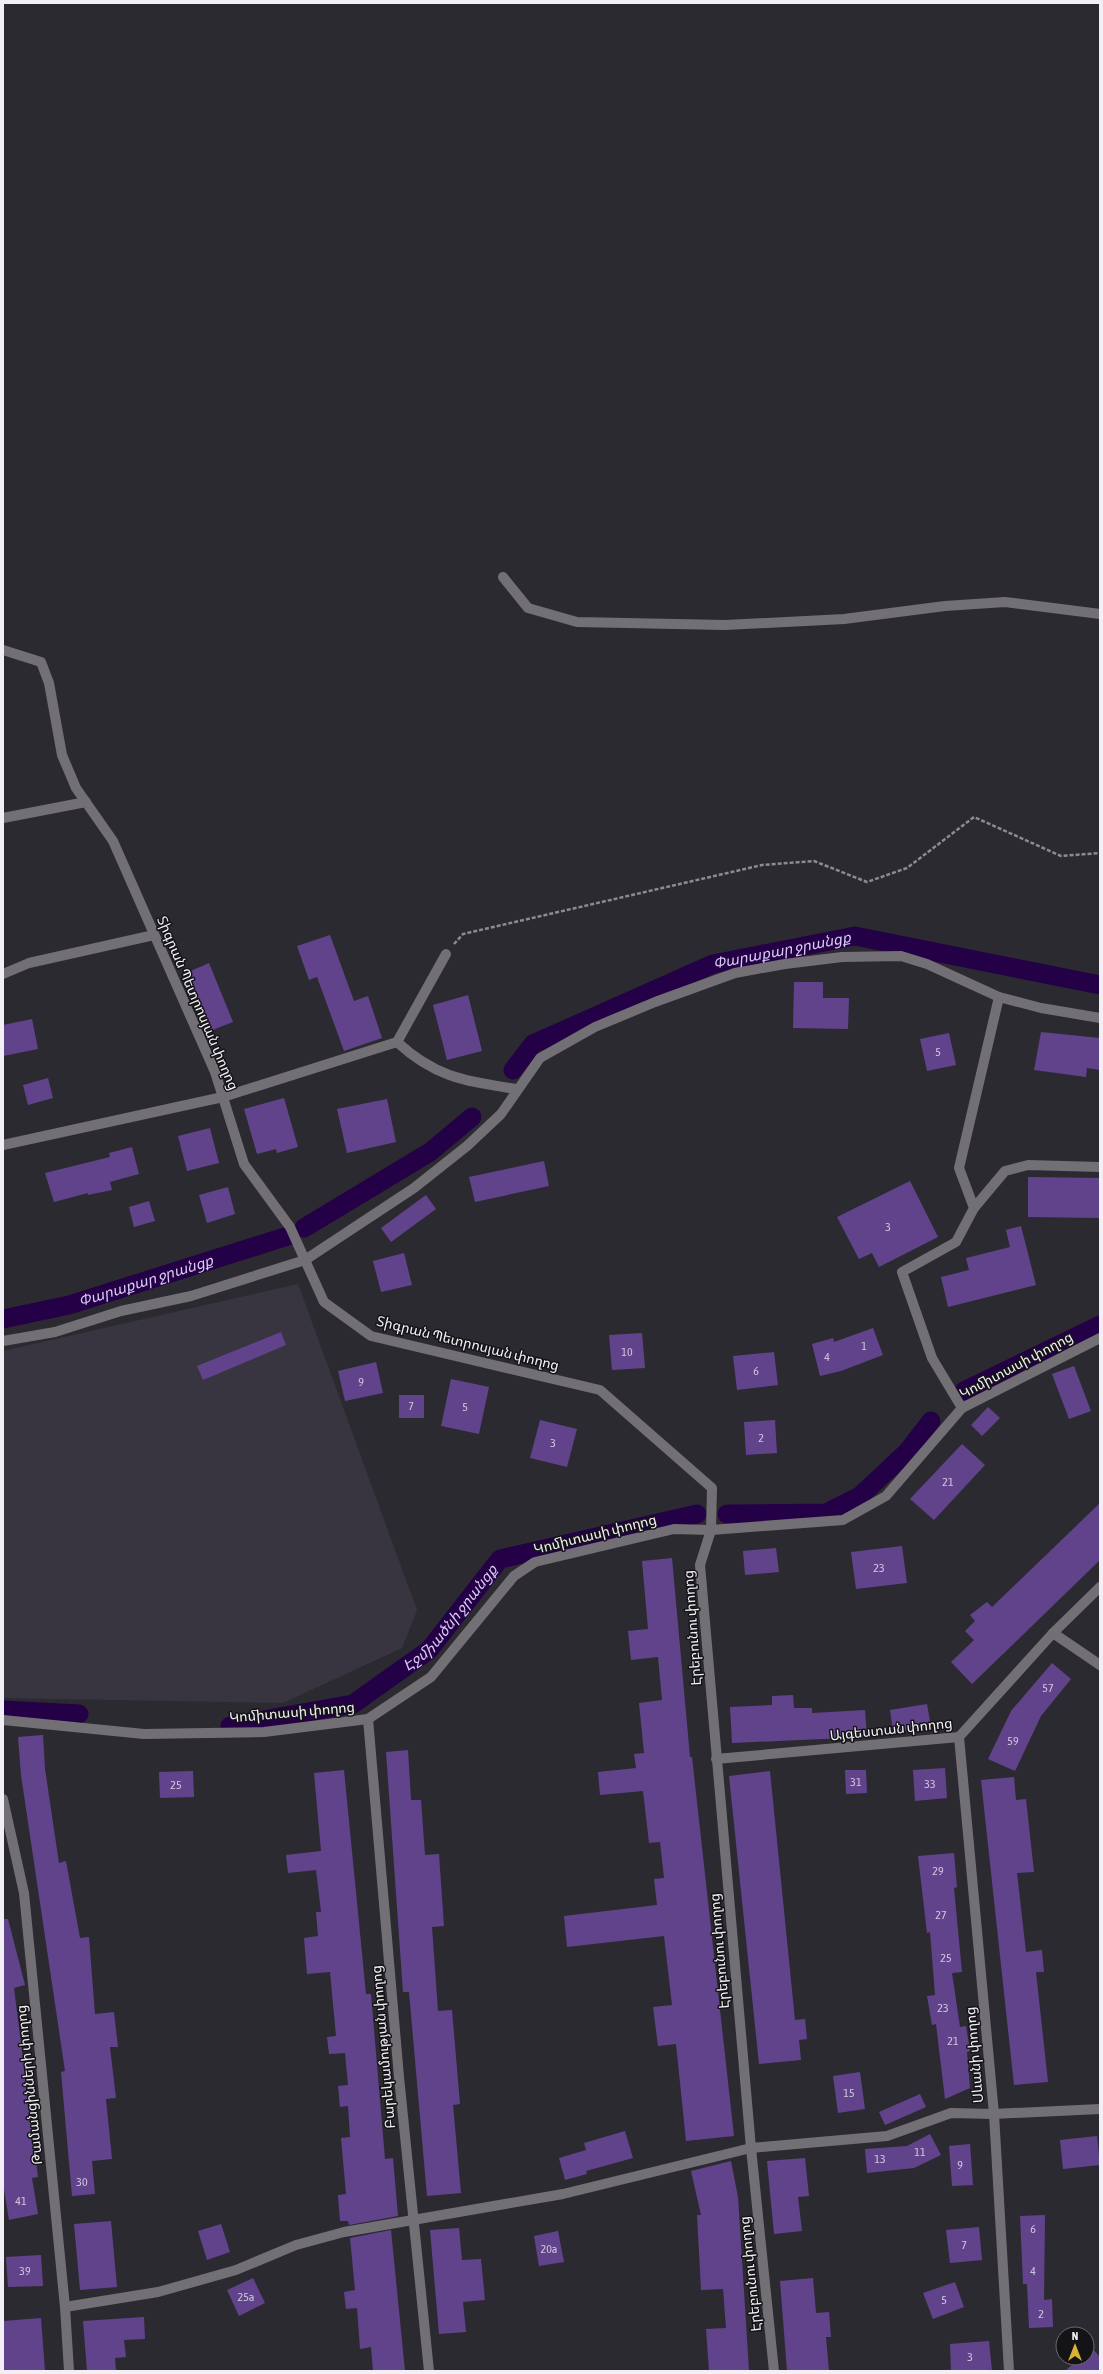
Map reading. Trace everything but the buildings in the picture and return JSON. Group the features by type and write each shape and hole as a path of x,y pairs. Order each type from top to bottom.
{"street":[{"path":"503,577 528,608 578,622 725,625 844,619 945,606 1005,602 1100,614"},
{"name":"Տիգրան Պետրոսյան փողոց","path":"3,650 41,662 49,683 62,755 76,788 113,841 215,1072 244,1164 290,1226 324,1302 371,1336 600,1390 712,1488 711,1530"},
{"path":"3,818 86,802"},
{"path":"3,974 29,963 154,935"},
{"path":"3,1145 223,1097 397,1042 446,954"},
{"path":"3,1341 55,1332 121,1311 191,1296 305,1260 414,1188 461,1150 501,1114 516,1089 540,1058 595,1028 670,997 735,973 842,957 902,956 927,964 999,997 1040,1008 1100,1018"},
{"path":"974,1208 959,1168 999,997"},
{"path":"397,1042 416,1060 442,1074 464,1081 516,1089"},
{"path":"962,1408 932,1358 902,1272 956,1242 974,1208 1005,1171 1028,1165 1100,1167"},
{"name":"Կոմիտասի փողոց","path":"3,1720 144,1734 264,1732 368,1720 431,1677 514,1576 535,1562 674,1529 711,1530 843,1520 886,1496 962,1408 1100,1338"},
{"name":"Էրեբունու փողոց","path":"711,1530 700,1565 751,2148 774,2371"},
{"name":"Այգեստան փողոց","path":"716,1759 959,1737 1053,1633 1100,1586"},
{"path":"1053,1633 1100,1665"},
{"name":"Բարեկամության փողոց","path":"368,1720 399,2077 415,2220 429,2371"},
{"name":"Սևանի փողոց","path":"959,1737 994,2114 1009,2371"},
{"name":"Թամանցինների փողոց","path":"3,1799 24,1893 65,2307 69,2371"},
{"path":"65,2307 158,2292 236,2270 296,2245 344,2232 563,2194 751,2148 887,2136 951,2113 994,2114 1100,2109"}],"path":[{"path":"446,954 463,934 762,865 814,861 867,882 906,868 974,817 1062,856 1100,853"}],"shaded area":[{"path":"298,1284 417,1610 402,1648 283,1703 3,1698 3,1351"}],"waterway":[{"name":"Փարաքար ջրանցք","path":"513,1070 533,1044 713,964 855,936 1100,985"},
{"name":"Փարաքար ջրանցք","path":"304,1228 430,1152 472,1117"},
{"name":"Փարաքար ջրանցք","path":"3,1319 69,1305 288,1236"},
{"name":"Էջմիածնի ջրանցք","path":"964,1391 1100,1325"},
{"name":"Էջմիածնի ջրանցք","path":"727,1514 826,1513 860,1496 907,1452 931,1421"},
{"name":"Էջմիածնի ջրանցք","path":"230,1726 353,1704 429,1650 500,1559 697,1514"},
{"name":"Էջմիածնի ջրանցք","path":"3,1710 79,1714"}]}
